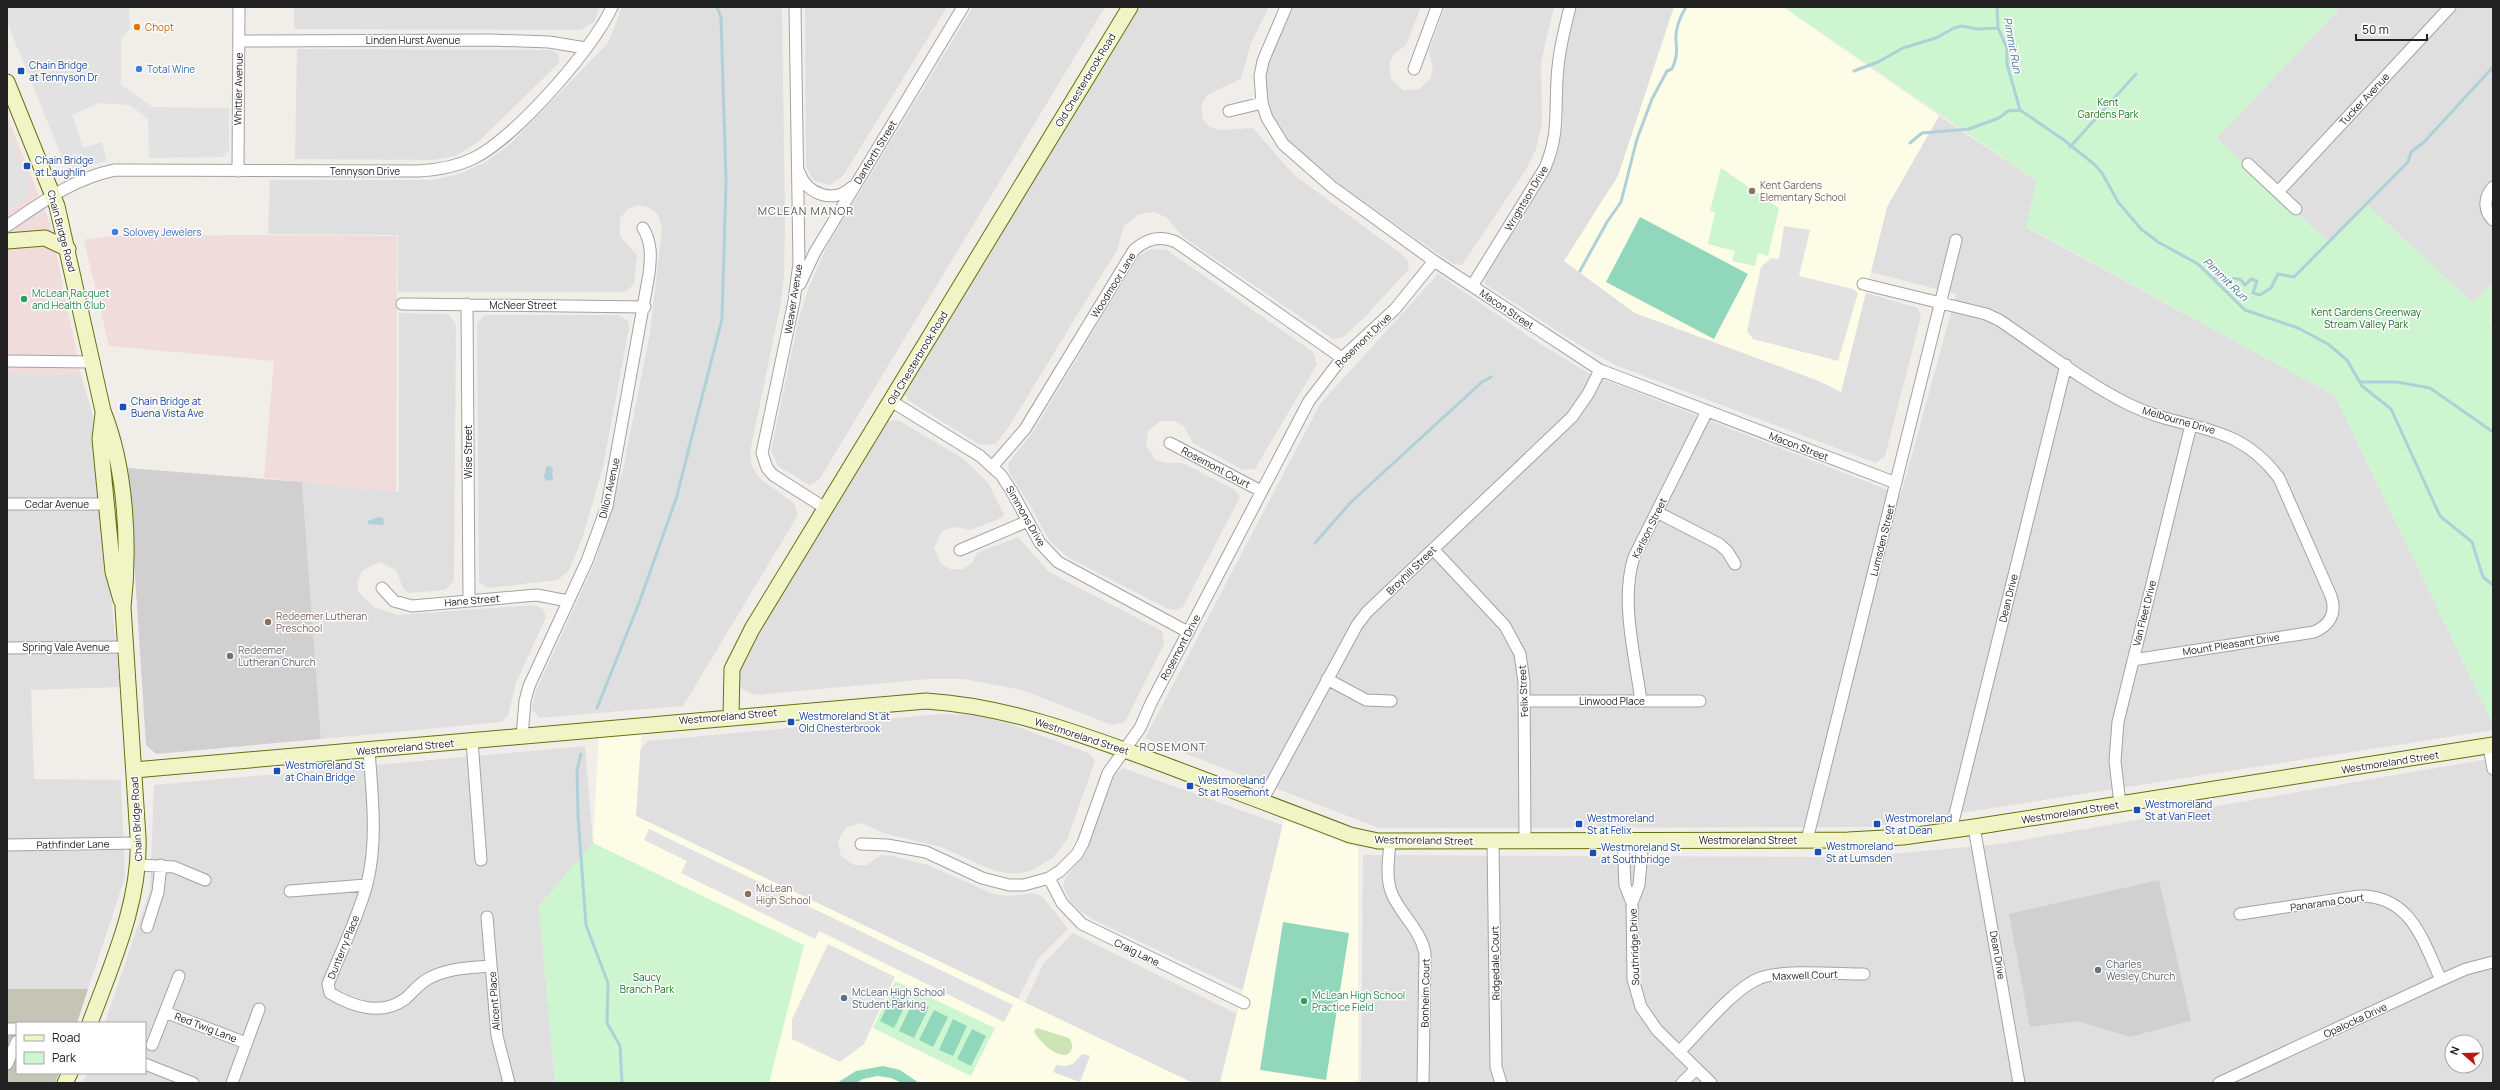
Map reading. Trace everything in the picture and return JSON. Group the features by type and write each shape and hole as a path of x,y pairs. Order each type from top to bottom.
{"main road":[{"name":"Old Chesterbrook Road","path":"732,716 730,688 732,669 736,658 1130,7"},
{"name":"Chain Bridge Road","path":"7,82 53,195 68,249 94,362 103,410 114,437 122,497 127,571 123,607 139,843 139,865 130,909 90,1022"},
{"path":"7,242 45,238 68,249"},
{"name":"Chain Bridge Road","path":"103,410 100,439 108,504 113,572 123,607"},
{"name":"Westmoreland Street","path":"134,770 908,701 946,702 1002,710 1124,750 1350,835 1390,841 1807,840 1878,839 1974,827 2491,746"},
{"path":"65,1083 70,1074"}],"street":[{"name":"Whittier Avenue","path":"238,171 239,7"},
{"name":"Tennyson Drive","path":"7,226 53,195 88,178 115,170 418,171 457,165 482,154 506,135 529,113 586,48 603,25 612,7"},
{"name":"Weaver Avenue","path":"795,7 799,263 794,301 762,453 767,468 773,475 826,508"},
{"name":"Danforth Street","path":"794,301 815,252 963,7"},
{"name":"Macon Street","path":"1286,7 1263,61 1260,76 1262,103 1274,133 1292,153 1332,188 1434,261 1600,370 1896,483"},
{"path":"1414,69 1437,7"},
{"name":"Wrightson Drive","path":"1472,286 1545,168 1552,152 1557,120 1559,58 1570,7"},
{"name":"Tucker Avenue","path":"2278,192 2450,7"},
{"name":"Linden Hurst Avenue","path":"239,41 490,40 549,42 586,48"},
{"path":"1229,111 1262,103"},
{"path":"2248,164 2296,209"},
{"path":"798,170 806,186 821,195 840,194 857,183"},
{"path":"2493,187 2481,204 2493,220"},
{"name":"Dillon Avenue","path":"522,736 526,701 530,686 587,561 607,506 645,307 651,253 649,242 643,228"},
{"name":"Woodmoor Lane","path":"992,467 1025,429 1134,250 1147,240 1165,238 1176,242 1342,358"},
{"name":"Lumsden Street","path":"1807,840 1956,240"},
{"name":"Rosemont Drive","path":"861,844 888,845 926,852 982,878 1009,885 1024,885 1049,878 1064,867 1077,854 1083,843 1108,773 1140,728 1188,632 1304,410 1342,358 1395,309 1434,261"},
{"name":"Melbourne Drive","path":"1863,284 1940,303 1999,320 2108,394 2152,414 2215,430 2246,444 2266,461 2279,478 2331,596 2334,610 2331,627"},
{"name":"McNeer Street","path":"402,304 645,307"},
{"name":"Wise Street","path":"467,304 469,601"},
{"path":"7,361 94,362"},
{"name":"Dean Drive","path":"1951,830 2066,365"},
{"name":"Broyhill Street","path":"1262,801 1357,625 1433,549 1572,417 1588,394 1600,370"},
{"name":"Simmons Drive","path":"891,401 980,456 992,467 1012,490 1040,543 1058,562 1188,632"},
{"name":"Karlson Street","path":"1641,701 1628,584 1634,557 1708,411"},
{"name":"Van Fleet Drive","path":"2120,804 2115,743 2118,722 2191,424"},
{"name":"Rosemont Court","path":"1170,443 1261,491"},
{"name":"Cedar Avenue","path":"7,504 108,504"},
{"path":"1656,512 1719,544 1727,551 1735,564"},
{"path":"960,550 1028,521"},
{"name":"Felix Street","path":"1433,549 1490,608 1514,640 1523,667 1525,841"},
{"name":"Hane Street","path":"382,588 394,601 402,605 537,595 568,601"},
{"name":"Mount Pleasant Drive","path":"2133,660 2314,632 2331,627"},
{"name":"Spring Vale Avenue","path":"7,648 125,647"},
{"path":"1327,679 1366,700 1391,701"},
{"name":"Linwood Place","path":"1524,701 1700,701"},
{"path":"472,740 481,860"},
{"path":"2491,746 2493,769"},
{"name":"Dunterry Place","path":"368,750 373,824 371,864 366,885 328,984 330,993 352,1004 382,1008 393,1006 404,1000 426,980 440,974 454,969 492,966"},
{"name":"Dean Drive","path":"1974,827 2019,1083"},
{"name":"Southridge Drive","path":"1623,840 1625,885 1632,903 1633,979 1636,993 1648,1019 1711,1083"},
{"name":"Southridge Drive","path":"1632,903 1640,886 1643,840"},
{"name":"Bonheim Court","path":"1390,841 1388,874 1392,894 1418,933 1425,953 1423,1083"},
{"name":"Ridgedale Court","path":"1493,841 1496,1067 1501,1083"},
{"name":"Pathfinder Lane","path":"7,844 139,843"},
{"path":"139,865 161,865 174,867 205,880"},
{"path":"148,927 158,892 161,865"},
{"name":"Craig Lane","path":"1049,878 1062,903 1082,924 1244,1003"},
{"path":"290,891 366,885"},
{"name":"Panarama Court","path":"2240,914 2359,896 2370,896 2387,900 2402,910 2410,919 2441,980"},
{"name":"Alicent Place","path":"487,917 497,1036 509,1083"},
{"name":"Opalocka Drive","path":"2219,1083 2441,980 2466,969 2493,962"},
{"name":"Maxwell Court","path":"1679,1052 1740,990 1760,978 1779,974 1864,974"},
{"path":"152,1045 179,976"},
{"path":"232,1083 259,1009"},
{"name":"Red Twig Lane","path":"165,1012 246,1043"},
{"path":"7,1064 16,1043"},
{"path":"146,1064 193,1083"},
{"path":"1682,1083 1696,1069"}],"shaded area":[{"path":"7,7 129,7 130,29 121,38 121,85 153,107 229,108 229,151 223,157 149,158 148,119 130,105 99,103 72,115 83,148 102,142 107,161 79,169 65,165 7,22"},
{"path":"294,7 600,7 594,22 581,30 294,29"},
{"path":"622,7 782,7 785,222 784,276 781,302 750,452 752,466 759,478 794,503 798,515 683,706 539,718 532,709 535,693 595,562 623,469 650,333 662,228 658,215 649,207 638,205 628,209 620,218 620,236 637,255 634,284 625,292 398,292 398,235 268,234 270,180 432,180 459,174 486,162 510,144 608,43"},
{"path":"805,7 947,7 843,176 830,185 814,181 806,166"},
{"path":"973,7 1105,7 819,480 809,485 778,466 771,451 798,322 809,287 828,244"},
{"path":"1136,7 1269,7 1251,43 1241,79 1207,95 1201,106 1203,119 1209,126 1218,130 1253,128 1293,174 1405,257 1409,263 1408,270 1364,318 1343,337 1333,339 1183,237 1166,217 1154,212 1139,214 1124,226 1117,250 1008,428 995,444 980,445 908,400 905,394 905,387"},
{"path":"1292,7 1421,7 1406,45 1394,54 1389,63 1391,79 1403,90 1419,89 1430,79 1433,68 1429,51 1445,7 1554,7 1541,62 1542,122 1536,149 1525,171 1462,265 1453,264 1349,192 1289,142 1270,112 1264,88 1266,63 1273,43 1290,15"},
{"path":"1576,7 1674,7 1618,176 1564,261 1635,313 1819,381 1841,392 1866,293 1918,308 1921,317 1885,456 1876,463 1615,365 1571,340 1485,284 1485,274 1545,180 1556,157 1563,124 1562,72 1567,39"},
{"name":"Kent Gardens Elementary School","path":"1674,7 1783,7 1939,116 1887,207 1841,392 1819,381 1635,313 1564,261 1618,176"},
{"path":"2335,7 2493,7 2493,282 2473,303 2365,203 2329,243 2217,138 2338,10"},
{"path":"297,49 552,50 558,54 560,62 477,143 455,156 434,160 295,159"},
{"path":"7,116 50,223 81,375 7,373"},
{"path":"1939,116 2037,181 2026,227 2335,396 2493,724 2493,730 1870,827 1379,828 1145,738 1320,404 1438,274 1534,340 1590,374 1901,495 1956,294 1871,272 1887,206"},
{"path":"7,129 31,188 26,199 7,207"},
{"path":"1784,226 1810,230 1799,276 1853,289 1858,293 1838,361 1753,339 1747,331 1761,267 1771,258 1779,259"},
{"path":"113,236 397,236 396,492 264,478 274,361 109,346 84,240"},
{"path":"1151,249 1167,250 1313,352 1317,364 1255,469 1243,470 1193,443 1184,427 1175,421 1160,421 1148,431 1146,445 1155,459 1165,463 1183,463 1235,490 1240,497 1183,607 1176,610 1168,609 1069,558 1050,542 1030,505 1009,473 1008,463 1033,432 1138,256"},
{"path":"399,313 448,314 456,324 454,581 445,590 409,593 403,588 396,570 379,562 362,571 357,583 359,593 374,607 397,615 534,605 543,609 546,617 516,683 508,715 501,722 321,739 302,482 399,492"},
{"path":"484,315 619,315 628,321 629,328 603,467 583,536 569,570 558,580 488,588 479,582 477,325"},
{"path":"7,373 81,375 94,419 120,687 31,690 34,779 121,780 125,877 88,989 7,989"},
{"path":"898,420 964,459 988,483 1004,514 1001,518 971,530 954,527 942,531 934,548 941,564 950,569 963,569 972,563 977,553 1018,537 1049,572 1162,631 1164,644 1125,722 1112,725 1022,690 964,679 929,679 755,695 742,689 735,677 738,661 884,422"},
{"path":"128,468 302,482 321,739 156,754 146,745"},
{"path":"941,714 977,715 1011,724 1088,753 1095,761 1067,840 1053,858 1031,871 1014,874 995,871 941,847 883,833 862,823 846,827 838,841 841,856 854,865 867,865 881,855 892,856 928,865 993,894 1009,896 1033,893 1043,897 1068,929 1038,959 1018,999 636,816 640,750 648,741"},
{"name":"McLean High School","path":"642,726 636,816 1193,1083 769,1083 803,945 593,843 599,731"},
{"path":"585,746 593,843 539,906 555,1083 82,1083 86,1074 146,1074 146,1022 105,1022 150,890 154,785"},
{"path":"2493,758 2493,1083 1361,1083 1363,855 1859,857 1999,844","holes":["2077,1021 2191,1021 2130,1037"]},
{"path":"1123,768 1282,825 1255,960 1242,990 1096,921 1080,911 1069,899 1063,886 1066,877 1085,853 1115,774"},
{"path":"1284,820 1358,848 1358,1083 1220,1083"},
{"path":"649,829 1013,1005 1004,1022 819,931 815,939 681,873 687,861 644,840"},
{"path":"2159,880 2191,1021 2130,1037 2077,1021 2030,1027 2009,914"},
{"path":"1073,933 1237,1014 1220,1083 1193,1083 1025,1003 1043,964"},
{"name":"McLean High School Student Parking","path":"828,944 895,977 864,1044 840,1062 792,1039 792,1019"},
{"path":"7,989 88,989 77,1022 16,1022 16,1074 59,1074 55,1083 7,1083"},
{"path":"1082,1054 1090,1056 1080,1082 1053,1072 1056,1065 1065,1066 1073,1064"}],"green space":[{"path":"1784,7 2335,7 2338,10 2217,138 2329,242 2365,203 2473,303 2493,282 2493,315 2489,320 2493,324 2493,724 2335,396 2026,226 2037,181"},
{"path":"1721,168 1779,208 1768,256 1758,253 1755,266 1732,261 1735,251 1708,244 1715,212 1710,211"},
{"path":"1640,217 1748,274 1714,339 1606,282"},
{"name":"Saucy Branch Park","path":"593,843 804,945 769,1083 555,1083 539,906"},
{"name":"McLean High School Practice Field","path":"1283,922 1349,933 1326,1080 1260,1070"},
{"path":"895,981 995,1028 971,1076 873,1028"},
{"path":"895,991 909,998 894,1028 880,1021"},
{"path":"914,1000 929,1007 914,1038 899,1031"},
{"path":"934,1010 948,1017 933,1047 919,1040"},
{"path":"953,1019 967,1026 953,1056 939,1050"},
{"path":"1037,1028 1069,1038 1072,1045 1070,1052 1066,1055 1062,1055 1047,1047 1036,1035 1034,1031"},
{"path":"972,1029 986,1036 971,1066 957,1059"},
{"path":"883,1066 900,1070 919,1083 902,1083 891,1078 877,1076 863,1079 856,1083 837,1083 856,1071"}],"water":[{"path":"550,466 553,469 553,480 548,481 544,478 546,467"},
{"path":"379,517 383,518 384,525 368,524 368,521"}],"waterway":[{"path":"597,708 639,603 676,499 722,319 726,182 721,17 717,7"},
{"path":"1580,271 1607,222 1621,202 1637,139 1652,99 1667,71 1672,69 1675,62 1677,28 1686,7"},
{"name":"Pimmit Run","path":"1997,7 1998,28 2007,48 2007,64 2020,110 2064,140 2095,165 2102,173 2118,202 2141,229 2158,242 2198,264 2245,310 2298,328 2328,344 2347,360 2362,386 2391,409 2440,516 2472,542 2483,577 2493,585"},
{"path":"1854,71 1878,62 1903,48 1936,38 1954,28 1962,26 1977,29 1998,28"},
{"path":"2214,278 2240,279 2245,285 2251,279 2257,281 2253,293 2260,295 2271,288 2278,274 2294,277 2408,162 2411,152 2424,142 2493,67"},
{"path":"2070,147 2136,74"},
{"path":"1910,143 1922,133 1969,129 1999,118 2008,111 2020,110"},
{"path":"1315,543 1351,502 1482,382 1491,377"},
{"path":"2360,382 2397,382 2430,388 2493,432"},
{"path":"581,754 577,770 578,816 586,925 608,983 607,1023 620,1046 622,1083"}],"place":[{"name":"Chopt","path":"137,27"},
{"name":"Total Wine","path":"139,69"},
{"name":"Chain Bridge at Tennyson Dr","path":"21,71"},
{"name":"Chain Bridge at Laughlin","path":"27,166"},
{"name":"Kent Gardens Elementary School","path":"1752,191"},
{"name":"Solovey Jewelers","path":"115,232"},
{"name":"McLean Racquet and Health Club","path":"24,299"},
{"name":"Chain Bridge at Buena Vista Ave","path":"123,407"},
{"name":"Redeemer Lutheran Preschool","path":"268,622"},
{"name":"Redeemer Lutheran Church","path":"230,656"},
{"name":"Westmoreland St at Old Chesterbrook","path":"791,722"},
{"name":"Westmoreland St at Chain Bridge","path":"277,771"},
{"name":"Westmoreland St at Rosemont","path":"1190,786"},
{"name":"Westmoreland St at Van Fleet","path":"2137,810"},
{"name":"Westmoreland St at Felix","path":"1579,824"},
{"name":"Westmoreland St at Dean","path":"1877,824"},
{"name":"Westmoreland St at Lumsden","path":"1818,852"},
{"name":"Westmoreland St at Southbridge","path":"1593,853"},
{"name":"McLean High School","path":"748,894"},
{"name":"Charles Wesley Church","path":"2098,970"},
{"name":"McLean High School Student Parking","path":"844,998"},
{"name":"McLean High School Practice Field","path":"1304,1001"}],"district":[{"name":"MCLEAN MANOR","path":"806,210"},
{"name":"ROSEMONT","path":"1173,746"}],"park label":[{"name":"Kent Gardens Park","path":"2108,108"},
{"name":"Kent Gardens Greenway Stream Valley Park","path":"2366,318"}]}
